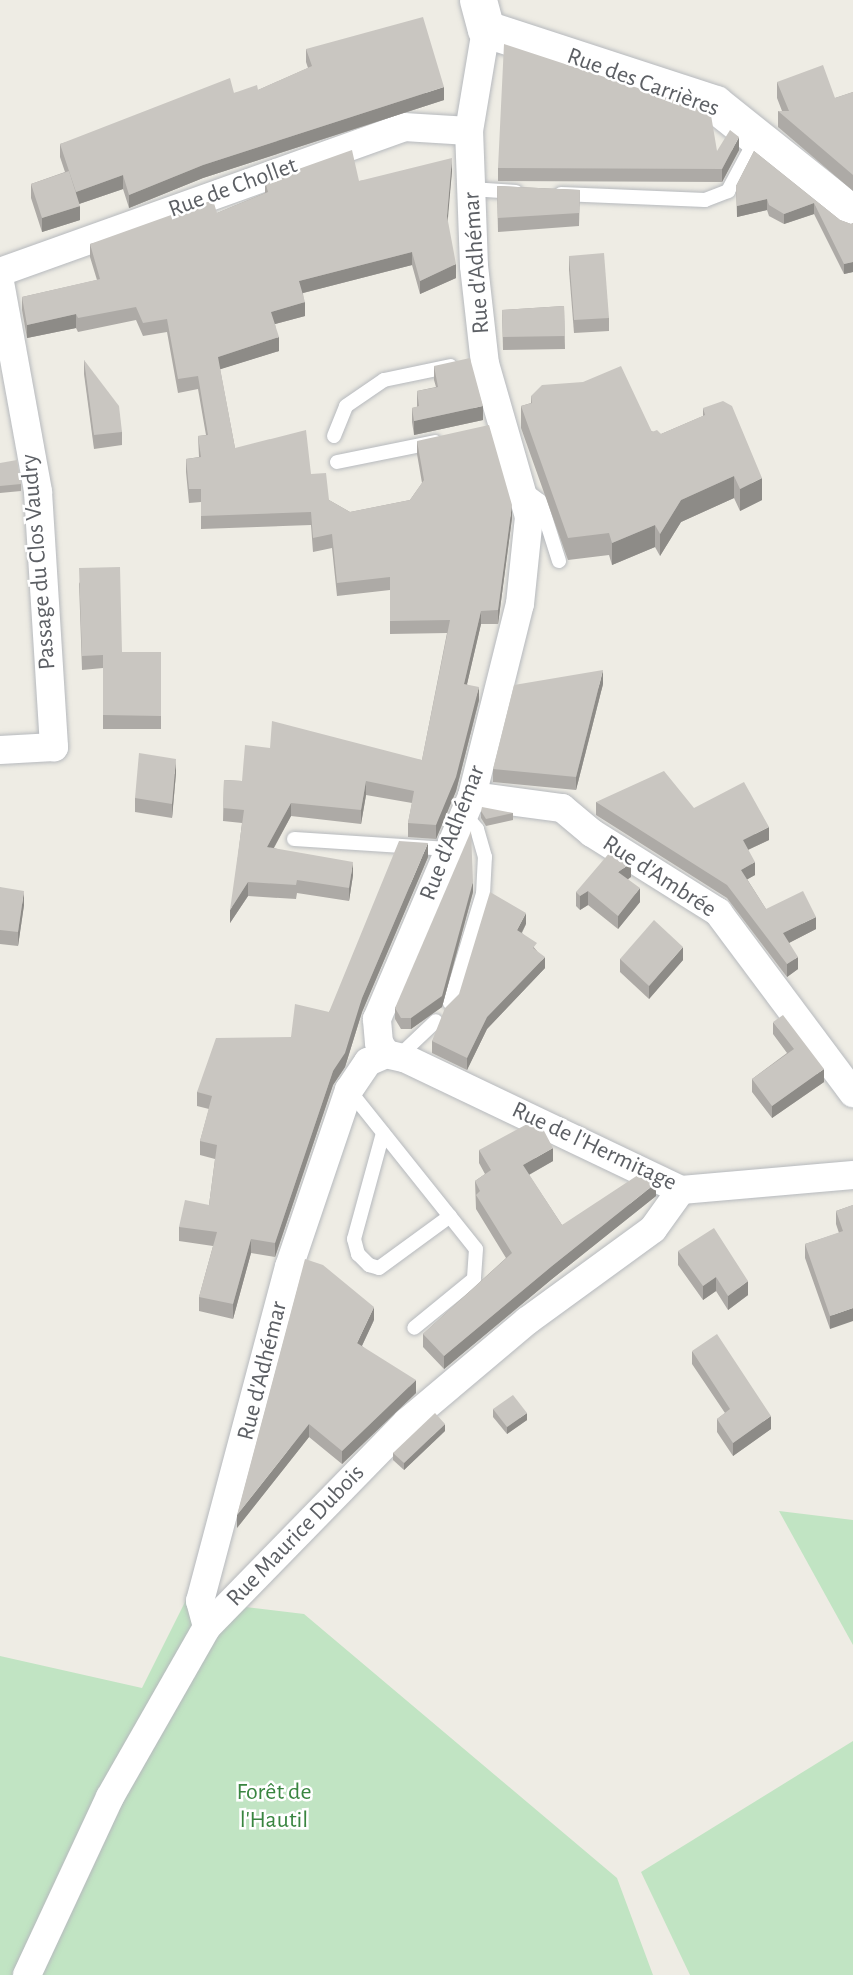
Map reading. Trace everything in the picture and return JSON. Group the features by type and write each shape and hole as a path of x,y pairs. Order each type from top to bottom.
{"street":[{"name":"Rue d'Adhémar","path":"392,1056 379,1043 377,1019 469,805 520,604 530,540 524,488 496,427 484,359 471,190 470,131 482,14"},
{"name":"Rue des Carrières","path":"482,14 715,104 758,134 853,214"},
{"name":"Rue de Chollet","path":"0,271 404,127 470,131"},
{"name":"Passage du Clos Vaudry","path":"0,282 38,492 54,747 0,750"},
{"name":"Rue d'Ambrée","path":"469,805 562,808 592,833 718,912 853,1093"},
{"name":"Rue d'Adhémar","path":"207,1627 200,1601 289,1267 349,1090 368,1062 392,1056"},
{"name":"Rue de l'Hermitage","path":"392,1056 681,1190 853,1175"},
{"name":"Rue Maurice Dubois","path":"27,1975 110,1797 207,1627 407,1422 527,1321 653,1229 681,1190"}],"lane":[{"path":"471,190 705,200 728,191 758,134"},
{"path":"334,436 346,405 384,380 484,359"},
{"path":"337,462 457,436"},
{"path":"524,488 540,501 559,561"},
{"path":"450,1003 483,894 485,857 469,805"},
{"path":"294,839 449,849"},
{"path":"392,1056 436,1021"},
{"path":"349,1090 476,1249 474,1279 414,1328"},
{"path":"383,1133 354,1239 358,1254 369,1265 379,1268 450,1216"}],"green space":[{"path":"779,1511 853,1520 853,1645"},
{"name":"Forêt de l'Hautil","path":"186,1600 304,1614 617,1878 653,1975 0,1975 0,1656 142,1688"},
{"path":"853,1741 853,1975 690,1975 641,1872"}],"building":[{"path":"423,17 444,87 203,165 129,195 123,175 76,192 60,144 230,78 234,93 257,85 258,90 312,66 306,49"},
{"path":"504,44 705,110 711,115 717,151 730,130 739,137 722,169 498,168"},
{"path":"823,65 835,98 853,92 853,175 778,111 789,111 777,82"},
{"path":"352,150 359,181 452,158 447,216 456,264 420,281 412,252 299,281 305,302 271,312 279,337 218,357 235,448 306,430 311,474 326,473 329,500 350,512 410,500 424,480 417,441 489,425 512,505 498,610 481,611 464,684 479,687 456,777 436,825 408,823 414,791 366,781 361,810 291,803 267,847 353,862 349,888 297,880 296,885 248,882 230,910 244,810 223,808 224,780 242,781 245,745 270,748 272,721 422,760 450,620 390,621 390,577 337,583 332,534 313,538 311,512 201,516 201,489 189,489 186,459 201,457 198,436 208,435 198,376 178,379 167,319 143,323 136,307 78,318 76,314 27,325 22,297 100,279 90,244 213,200 217,213 268,192 265,181"},
{"path":"754,151 840,220 853,223 853,262 844,264 814,203 784,214 769,205 767,199 737,206 736,186"},
{"path":"69,171 80,206 42,218 31,184"},
{"path":"497,186 580,190 579,213 498,218"},
{"path":"604,253 609,318 574,320 569,256"},
{"path":"564,306 565,336 503,337 502,310"},
{"path":"470,358 483,406 414,421 412,408 419,406 417,391 438,387 434,366"},
{"path":"84,360 119,406 122,432 94,435"},
{"path":"621,366 652,432 657,430 661,434 705,415 703,408 723,401 732,406 762,478 740,489 734,476 681,500 660,534 655,525 612,543 609,533 568,538 521,406 532,403 531,396 542,385 583,382"},
{"path":"17,460 21,484 0,486 0,463"},
{"path":"120,567 122,652 161,652 161,716 103,715 103,655 82,656 79,568"},
{"path":"603,670 576,777 493,769 514,685"},
{"path":"139,753 176,759 172,804 135,798"},
{"path":"664,771 694,808 744,782 769,827 743,840 755,862 741,870 766,909 803,891 816,917 783,933 798,957 787,964 727,885 596,802"},
{"path":"482,807 513,813 486,819 481,811"},
{"path":"471,831 473,882 442,996 411,1018 401,1018 395,1008"},
{"path":"399,841 428,843 362,998 345,1053 333,1071 275,1243 251,1239 233,1304 199,1297 217,1232 179,1227 185,1200 209,1205 217,1145 200,1141 212,1096 197,1092 216,1038 291,1037 295,1004 329,1012"},
{"path":"611,851 631,863 618,872 640,888 618,916 588,891 580,896 576,892"},
{"path":"0,887 24,891 18,932 0,930"},
{"path":"490,892 526,913 517,930 537,943 533,948 545,957 487,1017 467,1058 432,1041 445,1008 459,994"},
{"path":"654,920 683,947 649,986 620,959"},
{"path":"783,1015 824,1069 772,1106 752,1079 794,1049 773,1022"},
{"path":"529,1123 543,1129 553,1148 523,1165 562,1225 638,1175 656,1183 444,1356 423,1334 512,1253 476,1195 480,1191 475,1181 491,1170 479,1150"},
{"path":"853,1205 853,1308 830,1316 805,1244 843,1231 836,1211"},
{"path":"714,1228 748,1281 728,1296 716,1277 703,1286 678,1251"},
{"path":"305,1259 323,1265 374,1307 357,1343 416,1380 342,1451 309,1424 237,1515"},
{"path":"717,1334 771,1416 733,1443 717,1419 730,1409 692,1351"},
{"path":"513,1395 527,1413 507,1427 493,1409"},
{"path":"435,1413 445,1424 404,1463 393,1453"}]}
